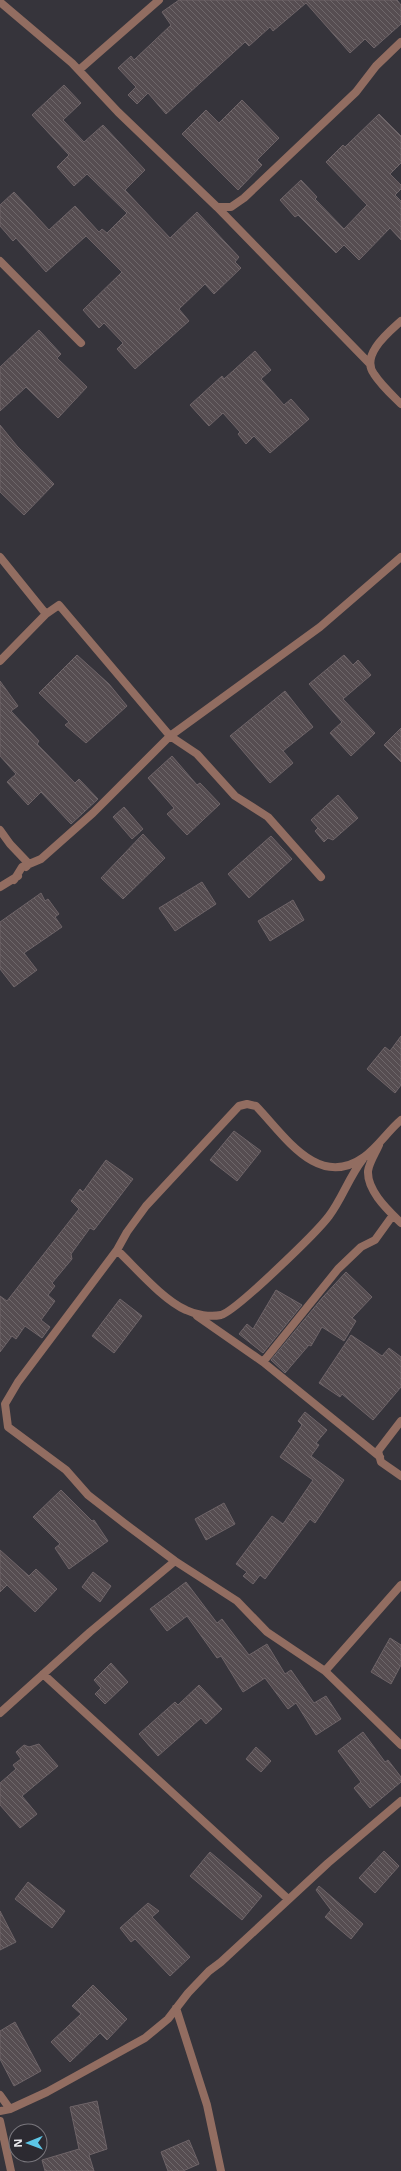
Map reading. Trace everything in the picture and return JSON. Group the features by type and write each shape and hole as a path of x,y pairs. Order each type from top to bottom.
{"street":[{"path":"80,70 158,0"},
{"path":"0,2 80,70 118,112 217,207 370,364 373,374 401,404"},
{"path":"217,207 231,207 244,198 356,92 376,66 401,42"},
{"path":"0,261 81,343"},
{"path":"370,364 374,351 381,339 401,321"},
{"path":"0,557 46,614"},
{"path":"14,880 22,867 41,859 94,813 170,736 320,627 401,557"},
{"path":"0,661 46,614 59,605 170,736 198,754 235,796 268,817 321,877"},
{"path":"0,830 10,844 29,864 14,880 0,887"},
{"path":"365,1157 349,1165 333,1167 319,1165 308,1160 256,1106 247,1104 239,1106 146,1206 127,1232 117,1250 2,1403 8,1427 66,1470 88,1495 175,1562 236,1601 267,1632 326,1671 401,1745"},
{"path":"190,1312 205,1316 222,1314 243,1301 329,1216 352,1174 365,1157 401,1120"},
{"path":"380,1142 368,1171 373,1191 401,1223"},
{"path":"263,1362 338,1269 361,1247 375,1240 393,1215"},
{"path":"117,1250 171,1301 190,1312 263,1362 380,1457"},
{"path":"401,1421 378,1451 381,1462 401,1476"},
{"path":"0,1713 90,1632 175,1562"},
{"path":"326,1671 401,1585"},
{"path":"43,1674 288,1899"},
{"path":"0,2111 10,2109 47,2092 145,2038 168,2019 209,1971 288,1899 401,1801"},
{"path":"176,2008 207,2105 222,2171"},
{"path":"0,2094 10,2109"},
{"path":"0,2121 11,2171"}],"building":[{"path":"179,0 397,0 401,5 401,24 374,48 365,39 350,53 306,3 273,31 270,27 249,46 245,42 166,114 148,93 137,104 128,95 136,87 118,68 131,56 134,60 171,25 162,12"},
{"path":"64,85 81,103 63,120 84,142 103,125 145,170 125,190 170,238 197,212 239,257 235,262 241,268 214,294 205,284 179,309 189,321 135,369 117,349 123,343 104,323 99,328 83,310 122,272 86,236 46,272 16,238 13,241 0,226 0,205 14,192 49,230 75,206 99,232 102,229 107,233 127,213 87,174 74,186 57,167 69,155 32,115"},
{"path":"242,100 279,138 257,160 262,165 238,190 182,134 206,110 219,123"},
{"path":"379,114 401,136 401,163 390,174 401,185 401,189 395,195 401,201 401,240 390,228 359,260 344,245 336,253 298,215 295,217 280,200 301,180 317,197 315,199 344,229 367,205 326,162 343,145 345,147"},
{"path":"39,330 61,354 57,358 87,387 58,418 26,387 0,411 0,367"},
{"path":"255,351 271,370 261,379 284,405 291,399 309,419 270,453 254,436 246,444 238,434 240,432 223,413 209,426 190,405 222,376 224,379"},
{"path":"0,425 17,446 54,484 24,515 0,492"},
{"path":"77,655 109,684 127,706 86,743 65,725 69,722 39,693"},
{"path":"344,655 353,665 358,660 371,675 343,699 375,733 351,756 330,733 342,722 309,684"},
{"path":"0,681 18,706 11,711 39,741 37,744 75,783 79,779 98,799 71,824 41,792 28,805 7,782 16,774 0,756"},
{"path":"285,691 313,727 283,751 293,763 270,783 230,736"},
{"path":"401,728 401,762 384,745"},
{"path":"172,756 197,785 200,783 220,804 187,835 167,814 174,808 148,778"},
{"path":"338,795 358,818 333,840 328,838 324,842 315,831 318,828 311,820"},
{"path":"124,807 143,829 132,839 113,817"},
{"path":"143,834 165,858 123,899 101,878"},
{"path":"271,836 292,859 249,898 228,874"},
{"path":"202,882 216,904 175,931 159,908"},
{"path":"41,893 45,901 48,899 59,914 55,917 62,927 24,953 37,970 14,987 0,969 0,922"},
{"path":"293,900 304,920 270,941 258,921"},
{"path":"401,1036 401,1085 395,1093 367,1069 385,1047 390,1051"},
{"path":"234,1131 261,1151 237,1181 210,1160"},
{"path":"106,1160 133,1179 94,1230 90,1228 71,1254 72,1259 52,1283 55,1286 48,1295 55,1301 41,1320 50,1327 42,1338 25,1326 16,1339 12,1336 0,1352 0,1296 7,1301 79,1209 71,1201 80,1189 83,1192"},
{"path":"346,1272 372,1297 352,1318 356,1321 344,1341 322,1327 311,1346 309,1345 285,1373 271,1360 323,1297"},
{"path":"276,1290 302,1305 263,1353 239,1334 247,1324 253,1329"},
{"path":"120,1299 142,1316 114,1353 92,1336"},
{"path":"351,1335 382,1356 389,1348 401,1357 401,1387 373,1420 342,1394 340,1397 319,1383"},
{"path":"305,1412 327,1430 316,1443 319,1445 311,1456 344,1480 315,1523 310,1519 265,1579 260,1575 253,1584 243,1576 247,1572 236,1564 272,1516 283,1524 313,1480 280,1457 302,1425 298,1421"},
{"path":"61,1490 92,1521 94,1520 108,1541 69,1569 55,1548 60,1544 33,1517"},
{"path":"224,1503 235,1524 206,1540 195,1519"},
{"path":"0,1550 29,1576 36,1569 57,1589 35,1612 7,1585 0,1592"},
{"path":"93,1572 111,1586 100,1602 82,1587"},
{"path":"186,1582 217,1623 222,1619 249,1655 267,1644 285,1674 291,1670 314,1703 326,1696 341,1719 316,1735 296,1703 288,1709 265,1678 243,1692 221,1656 217,1658 187,1616 167,1631 150,1609"},
{"path":"390,1638 401,1645 401,1665 391,1684 371,1672"},
{"path":"111,1663 128,1682 105,1704 95,1694 101,1688 94,1680"},
{"path":"199,1685 222,1709 206,1724 201,1718 158,1756 139,1734 175,1702 178,1705"},
{"path":"363,1732 385,1762 388,1760 401,1777 401,1782 370,1808 354,1788 361,1782 338,1751"},
{"path":"39,1744 58,1766 22,1796 37,1814 20,1828 0,1805 0,1783 16,1769 13,1765 21,1759 16,1752 24,1745 29,1747"},
{"path":"256,1747 271,1761 261,1772 246,1759"},
{"path":"384,1851 399,1866 375,1893 359,1878"},
{"path":"210,1852 262,1896 242,1920 190,1876"},
{"path":"28,1882 65,1911 52,1928 15,1899"},
{"path":"319,1886 363,1924 351,1939 325,1917 331,1910 316,1890"},
{"path":"148,1903 159,1911 152,1917 190,1957 170,1976 135,1939 131,1942 120,1928"},
{"path":"0,1911 16,1942 0,1950"},
{"path":"93,1985 127,2019 107,2040 100,2033 70,2062 51,2042 81,2014 72,2006"},
{"path":"15,2022 41,2071 14,2086 0,2059 0,2031"},
{"path":"97,2101 107,2149 89,2155 94,2171 45,2171 43,2163 48,2163 48,2158 79,2149 70,2107"},
{"path":"189,2140 199,2164 183,2171 168,2171 161,2152"}]}
